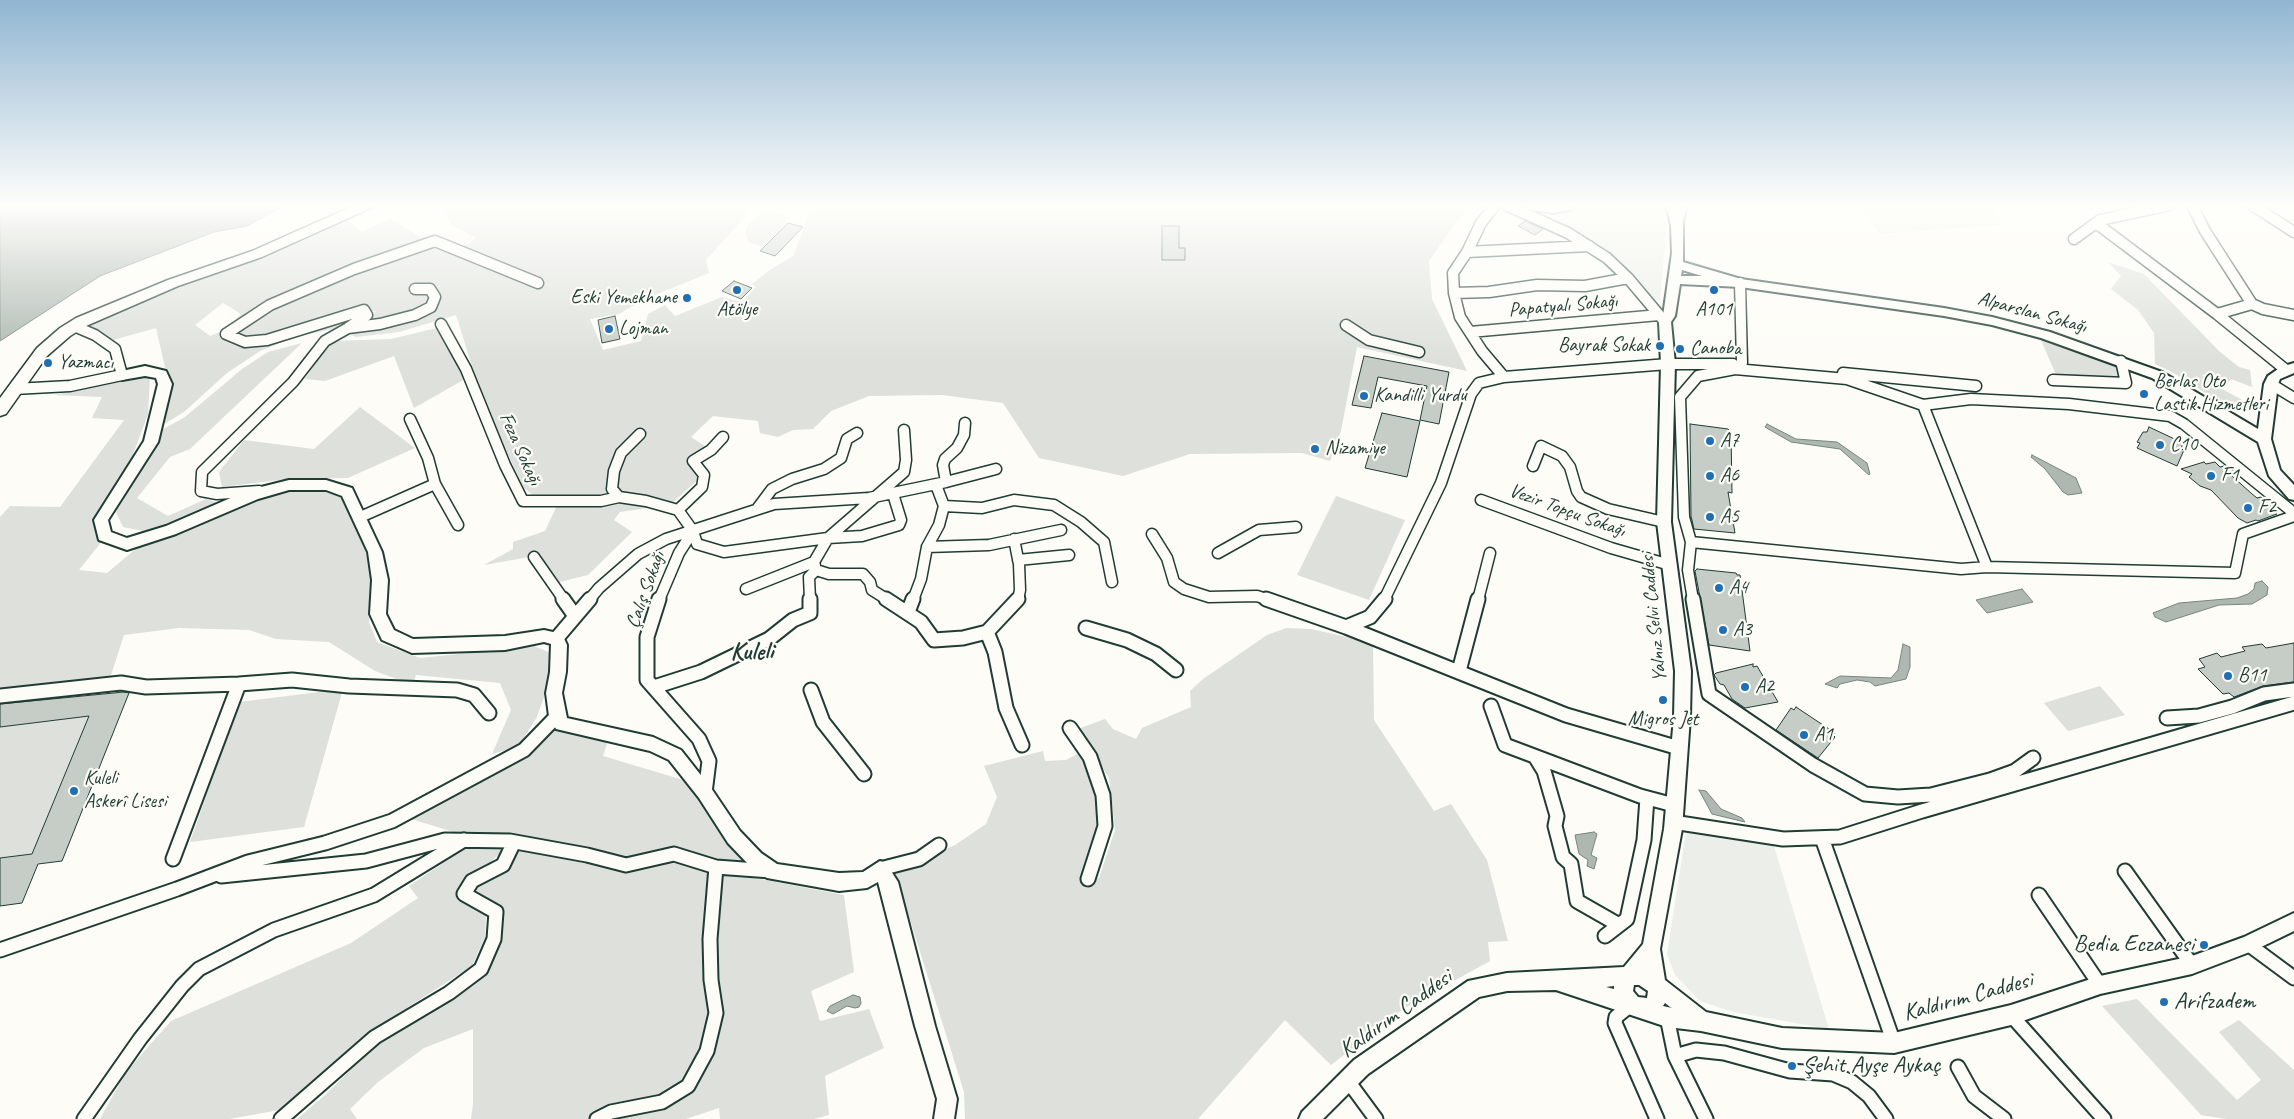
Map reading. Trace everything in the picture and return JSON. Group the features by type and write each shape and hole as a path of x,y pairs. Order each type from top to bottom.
{"main road":[{"path":"0,410 42,352 74,326 164,286 247,257"}],"street":[{"path":"266,490 218,494 201,491 202,472 293,382 325,341 367,315 364,310 268,340 245,342 226,334 270,305 354,269 388,257"},
{"path":"475,257 538,283"},
{"path":"1464,257 1453,273 1454,292 1460,317 1482,351 1504,377"},
{"path":"1606,257 1628,278 1662,319"},
{"name":"Yalnız Selvi Caddesi","path":"1651,949 1674,822 1683,671 1664,522 1668,364 1662,319 1669,316 1676,257"},
{"path":"2142,257 2290,369 2275,376 2271,384 2264,439 2274,472 2294,495"},
{"path":"2221,257 2252,304 2263,309 2294,315"},
{"name":"Alparslan Sokağı","path":"1676,264 1740,284"},
{"path":"1454,292 1489,292 1537,285 1585,286 1628,278"},
{"name":"Alparslan Sokağı","path":"1674,280 1690,279 1740,284 1972,317 2052,337 2121,361 2166,380 2264,439"},
{"path":"1740,284 1742,364"},
{"path":"348,328 380,324 414,315 431,307 435,297 430,289 415,288"},
{"path":"2218,314 2252,304"},
{"name":"Papatyalı Sokağı","path":"1470,332 1662,319"},
{"name":"Feza Sokağı","path":"441,324 466,369 505,465 523,501 601,501 619,497 646,501 678,510"},
{"path":"1346,325 1369,340 1419,352"},
{"path":"74,326 94,335 115,350 122,375"},
{"path":"2053,380 2126,384 2121,361"},
{"path":"1346,627 1370,617 1384,601 1441,483 1471,394 1479,383 1504,377 1668,364 1742,364 1807,371 1897,377 1976,386"},
{"path":"1691,542 1961,569 1987,567 2235,573 2243,534 2294,514 2184,424 2170,416 2069,404 1972,399 1923,405 1847,379 1735,369 1698,376 1680,397 1684,517 1691,542 1688,570 1709,694 1813,765 1865,794 1898,797 1931,795 1990,780 2014,770 2032,758"},
{"path":"14,390 70,386 145,372 161,374 165,384 151,442 101,520 104,536 127,544 171,530 218,508 266,490 289,484 326,485 347,492 375,552 380,580 378,614 388,635 412,646 505,643 544,636 556,639 559,645 558,672 554,694 557,716 562,724 654,744 675,755 705,793 734,837 755,859 773,872"},
{"path":"2271,384 2294,398"},
{"path":"1923,405 1987,567"},
{"path":"410,419 428,458 435,484 458,524"},
{"path":"908,612 921,579 927,547 939,525 944,506 941,483 945,459 950,452 957,448 964,435 965,423"},
{"path":"654,687 701,672 745,652 769,639 793,620 810,614 809,577 828,538 904,472 906,460 904,430"},
{"path":"757,509 772,490 792,479 824,469 841,458 847,439 857,432"},
{"path":"619,497 612,490 614,472 621,453 640,434"},
{"path":"723,437 711,450 693,461 704,475 702,487 678,510 693,531 697,544 724,552 828,538 862,536 899,525 902,520 893,494"},
{"path":"1533,466 1541,446 1562,456 1570,467 1577,491 1582,497 1608,509 1664,522"},
{"path":"556,639 599,588 638,554 666,539 774,504 876,497 996,469"},
{"path":"358,518 435,484"},
{"path":"944,506 982,508 1014,500 1054,505 1081,522 1104,542 1112,582"},
{"name":"Vezir Topçu Sokağı","path":"1481,500 1610,548 1670,565"},
{"path":"1218,553 1259,530 1296,527"},
{"path":"927,547 990,544 1061,530"},
{"name":"Çalış Sokağı","path":"693,531 679,552 653,614 647,637 647,680 699,739 709,761 705,793"},
{"path":"1152,534 1167,558 1174,582 1184,589 1209,597 1257,596 1346,627 1566,715 1679,748"},
{"path":"746,589 815,566 829,574 862,574 870,582 872,590 921,622 934,640 963,638 987,632 1018,601 1020,590 1018,560 1014,540"},
{"path":"1459,671 1490,554"},
{"path":"1018,560 1069,555"},
{"path":"534,557 575,616"},
{"path":"1086,628 1127,640 1156,654 1176,670"},
{"path":"987,632 995,652 1004,701 1022,745"},
{"path":"0,696 121,683 146,687 292,680 349,686 457,690 474,696 489,712"},
{"path":"172,859 239,684"},
{"path":"811,690 823,722 864,774"},
{"path":"2168,718 2199,716 2232,707 2264,694 2294,690"},
{"path":"1674,822 1783,839 1840,837 1922,810 2294,703"},
{"path":"1491,706 1505,745 1647,798 1674,805"},
{"path":"0,950 248,862 325,843 392,821 524,750 557,716"},
{"path":"1070,728 1090,757 1103,795 1105,826 1088,879"},
{"path":"1536,758 1544,771 1557,816 1555,826 1562,857 1571,864 1577,901 1619,925"},
{"path":"1605,936 1627,919 1644,840 1647,798"},
{"path":"1822,838 1894,1043"},
{"path":"207,878 366,860 445,840 464,840 514,842 587,855 626,865 674,854 716,867 773,872 839,882 867,880 880,869 920,859 939,845"},
{"path":"84,1119 140,1040 182,986 199,970 274,930 374,894 464,840"},
{"path":"279,1119 376,1037 449,993 481,969 494,939 496,912 464,894 472,881 503,865 514,842"},
{"path":"597,1119 610,1112 662,1102 688,1086 707,1051 716,1013 711,980 710,939 716,867"},
{"path":"880,869 889,882 925,1026 947,1099 944,1119"},
{"path":"2125,871 2192,965"},
{"path":"2039,895 2100,985"},
{"name":"Kaldırım Caddesi","path":"1558,981 1667,1017 1701,1021 1782,1038 1894,1043 2011,1015 2100,985 2192,965 2248,944 2294,922"},
{"path":"2248,944 2294,978"},
{"path":"1638,1007 1624,995 1624,984 1639,961 1651,949"},
{"path":"1651,949 1657,991 1656,1002 1649,1008 1638,1007 1616,1017 1615,1023 1657,1119"},
{"path":"1630,976 1640,975 1646,977 1655,986"},
{"name":"Kaldırım Caddesi","path":"1309,1119 1361,1067 1475,988 1507,982 1630,976"},
{"name":"Kaldırım Caddesi","path":"1655,986 1677,1000 1701,1021"},
{"path":"2011,1015 2104,1119"},
{"path":"1667,1017 1675,1056 1706,1119"},
{"path":"1675,1056 1696,1050 1724,1053 1790,1071 1833,1074 1852,1082 1870,1096 1886,1119"},
{"path":"1958,1067 1974,1096 1987,1104 2004,1119"},
{"path":"1348,1080 1376,1119"}],"shaded area":[{"path":"0,257 149,257 100,276 0,341"},
{"path":"253,257 709,257 706,260 709,273 645,299 619,314 590,319 603,350 641,341 648,314 665,305 675,316 722,297 742,302 756,287 752,284 790,257 1432,257 1429,261 1432,299 1467,371 1357,347 1341,431 1330,461 1302,453 1190,454 1123,476 1039,458 1003,403 942,395 869,396 831,411 813,429 793,430 778,437 760,433 758,421 713,416 691,437 708,448 692,458 703,475 670,505 620,512 614,520 632,532 588,575 547,585 529,557 484,565 513,549 513,542 545,531 560,499 537,498 524,488 483,402 456,315 399,332 356,337 349,334 376,311 357,310 274,336 252,339 236,336 229,326 241,314 223,303 195,325 210,336 220,332 236,343 261,343 332,321 354,317 347,326 295,337 260,351 227,373 184,412 161,426 168,380 156,328 106,342 77,327 121,305 213,274"},
{"path":"1600,257 1664,257 1660,300 1644,300 1627,279"},
{"path":"2108,262 2144,274 2219,351 2239,367 2250,370 2252,387 2231,379 2228,383 2212,373 2202,375 2220,388 2248,403 2248,409 2242,411 2233,410 2172,372 2155,364 2154,333 2138,310 2111,289 2121,276"},
{"path":"445,326 459,349 465,379 414,408 394,356 325,381 305,379 331,341 391,339"},
{"path":"2040,338 2111,363 2119,370 2120,379 2057,377"},
{"path":"302,343 190,449 170,457 137,498 168,516 206,499 222,504 165,526 143,531 123,527 116,512 158,432 185,417 242,369 268,352"},
{"path":"150,376 148,414 128,468 100,521 103,540 79,570 107,573 138,547 266,495 332,485 358,525 373,579 369,622 377,642 420,658 534,646 553,654 548,685 537,717 518,747 492,754 511,710 500,683 416,675 413,685 375,671 329,642 276,639 249,630 179,628 124,635 110,678 0,690 0,517 10,506 60,507 124,420 92,418 102,397 54,395"},
{"path":"360,407 415,448 348,478 288,479 222,487 219,472 244,440 314,449"},
{"path":"1767,424 1796,439 1837,442 1867,463 1870,474 1840,449 1791,442 1765,427"},
{"path":"2032,455 2076,478 2082,493 2068,495 2063,492 2045,469 2031,457"},
{"path":"1336,496 1405,520 1369,600 1297,575"},
{"path":"2262,581 2268,587 2267,595 2252,604 2219,605 2166,622 2155,617 2153,613 2179,603 2237,598 2248,594 2254,589 2255,583"},
{"path":"2022,589 2033,602 1987,613 1976,600"},
{"path":"1286,628 1311,629 1373,643 1374,720 1434,811 1451,804 1487,860 1508,941 1488,942 1490,961 1403,1009 1331,1065 1285,1020 1198,1119 965,1119 964,1092 895,872 955,845 986,824 997,797 984,766 1043,751 1045,761 1066,760 1081,752 1090,773 1100,819 1081,878 1099,878 1115,830 1109,778 1078,729 1105,719 1113,729 1136,739 1142,728 1191,707 1190,691 1203,679 1267,635"},
{"path":"1903,644 1910,647 1910,667 1906,679 1875,686 1870,682 1857,680 1840,684 1837,688 1825,684 1840,676 1891,678 1898,670"},
{"path":"2100,686 2125,715 2068,731 2044,703"},
{"path":"343,689 304,827 190,842 239,702"},
{"path":"89,716 32,854 0,858 0,727"},
{"path":"555,721 609,738 603,756 690,782 720,832 753,866 718,863 675,850 625,859 463,835 405,817 529,752"},
{"path":"1699,790 1706,791 1721,809 1742,818 1745,822 1712,814"},
{"path":"1594,832 1597,834 1591,855 1597,858 1594,869 1587,866 1588,860 1579,854 1575,835"},
{"path":"1686,832 1773,843 1829,1029 1733,1012 1700,1001 1675,975 1667,954"},
{"path":"468,846 505,849 456,893 486,916 485,937 472,966 368,1033 285,1109 229,1119 100,1119 126,1072 171,1021 351,943 418,898 409,886"},
{"path":"519,848 623,870 671,862 844,895 854,972 811,991 820,1021 869,1009 884,1048 825,1076 829,1115 814,1119 720,1119 719,1108 686,1119 471,1119 473,1104 473,1029 424,1048 378,1082 350,1109 357,1119 297,1119 325,1095 377,1044 488,974 501,941 503,907 472,892 476,884 505,870"},
{"path":"853,995 860,997 861,1003 859,1007 847,1006 833,1014 827,1011 830,1006"},
{"path":"2137,999 2237,1100 2261,1080 2219,1032 2239,1020 2294,1070 2294,1119 2226,1119 2201,1115 2102,1006"}],"building":[{"path":"1162,257 1185,257 1185,260 1162,260"},
{"name":"Atölye","path":"734,281 752,288 741,299 722,291"},
{"name":"Lojman","path":"615,316 620,339 602,343 598,320"},
{"name":"Kandilli Yurdu","path":"1364,356 1449,372 1439,424 1420,420 1427,386 1378,377 1371,408 1352,405"},
{"path":"1382,413 1420,421 1407,477 1365,468"},
{"path":"1690,424 1728,429 1731,432 1732,493 1728,492 1735,533 1694,529 1691,516"},
{"name":"C10","path":"2149,427 2183,443 2181,449 2184,450 2177,466 2137,448 2140,443 2137,442 2143,432 2147,432"},
{"path":"2204,462 2206,464 2215,462 2220,467 2224,466 2235,475 2232,476 2257,498 2261,497 2277,514 2247,523 2238,518 2211,490 2200,486 2189,477 2192,474 2181,469"},
{"path":"1697,569 1740,575 1750,651 1709,645 1695,571"},
{"path":"2294,643 2294,682 2263,686 2234,697 2229,693 2223,694 2198,669 2205,667 2199,659 2217,653 2221,657 2245,651 2242,647 2262,644 2266,648"},
{"name":"A2","path":"1753,664 1753,667 1757,666 1778,702 1745,708 1732,699 1724,685 1720,684 1714,675"},
{"name":"Kuleli Askerî Lisesi","path":"129,693 62,861 38,864 22,903 0,906 0,858 32,854 89,716 0,727 0,704"},
{"name":"A1","path":"1796,707 1835,733 1833,735 1835,737 1818,758 1776,730 1791,708 1794,710"}],"place":[{"name":"Atölye","path":"737,290"},
{"name":"A101","path":"1714,290"},
{"name":"Eski Yemekhane","path":"687,298"},
{"name":"Lojman","path":"609,329"},
{"name":"Bayrak Sokak","path":"1660,346"},
{"name":"Canoba","path":"1680,349"},
{"name":"Yazmacı","path":"48,363"},
{"name":"Berlas Oto Lastik Hizmetleri","path":"2144,394"},
{"name":"Kandilli Yurdu","path":"1364,396"},
{"name":"A7","path":"1710,441"},
{"name":"C10","path":"2160,445"},
{"name":"Nizamiye","path":"1315,449"},
{"name":"A6","path":"1710,476"},
{"name":"F1","path":"2211,476"},
{"name":"F2","path":"2248,508"},
{"name":"A5","path":"1710,517"},
{"name":"A4","path":"1719,588"},
{"name":"A3","path":"1723,630"},
{"name":"B11","path":"2228,676"},
{"name":"A2","path":"1745,687"},
{"name":"Migros Jet","path":"1663,700"},
{"name":"A1","path":"1804,735"},
{"name":"Kuleli Askerî Lisesi","path":"74,791"},
{"name":"Bedia Eczanesi","path":"2204,945"},
{"name":"Arifzadem","path":"2164,1002"},
{"name":"Şehit Ayşe Aykaç","path":"1792,1066"}],"district":[{"name":"Kuleli","path":"752,652"}]}
